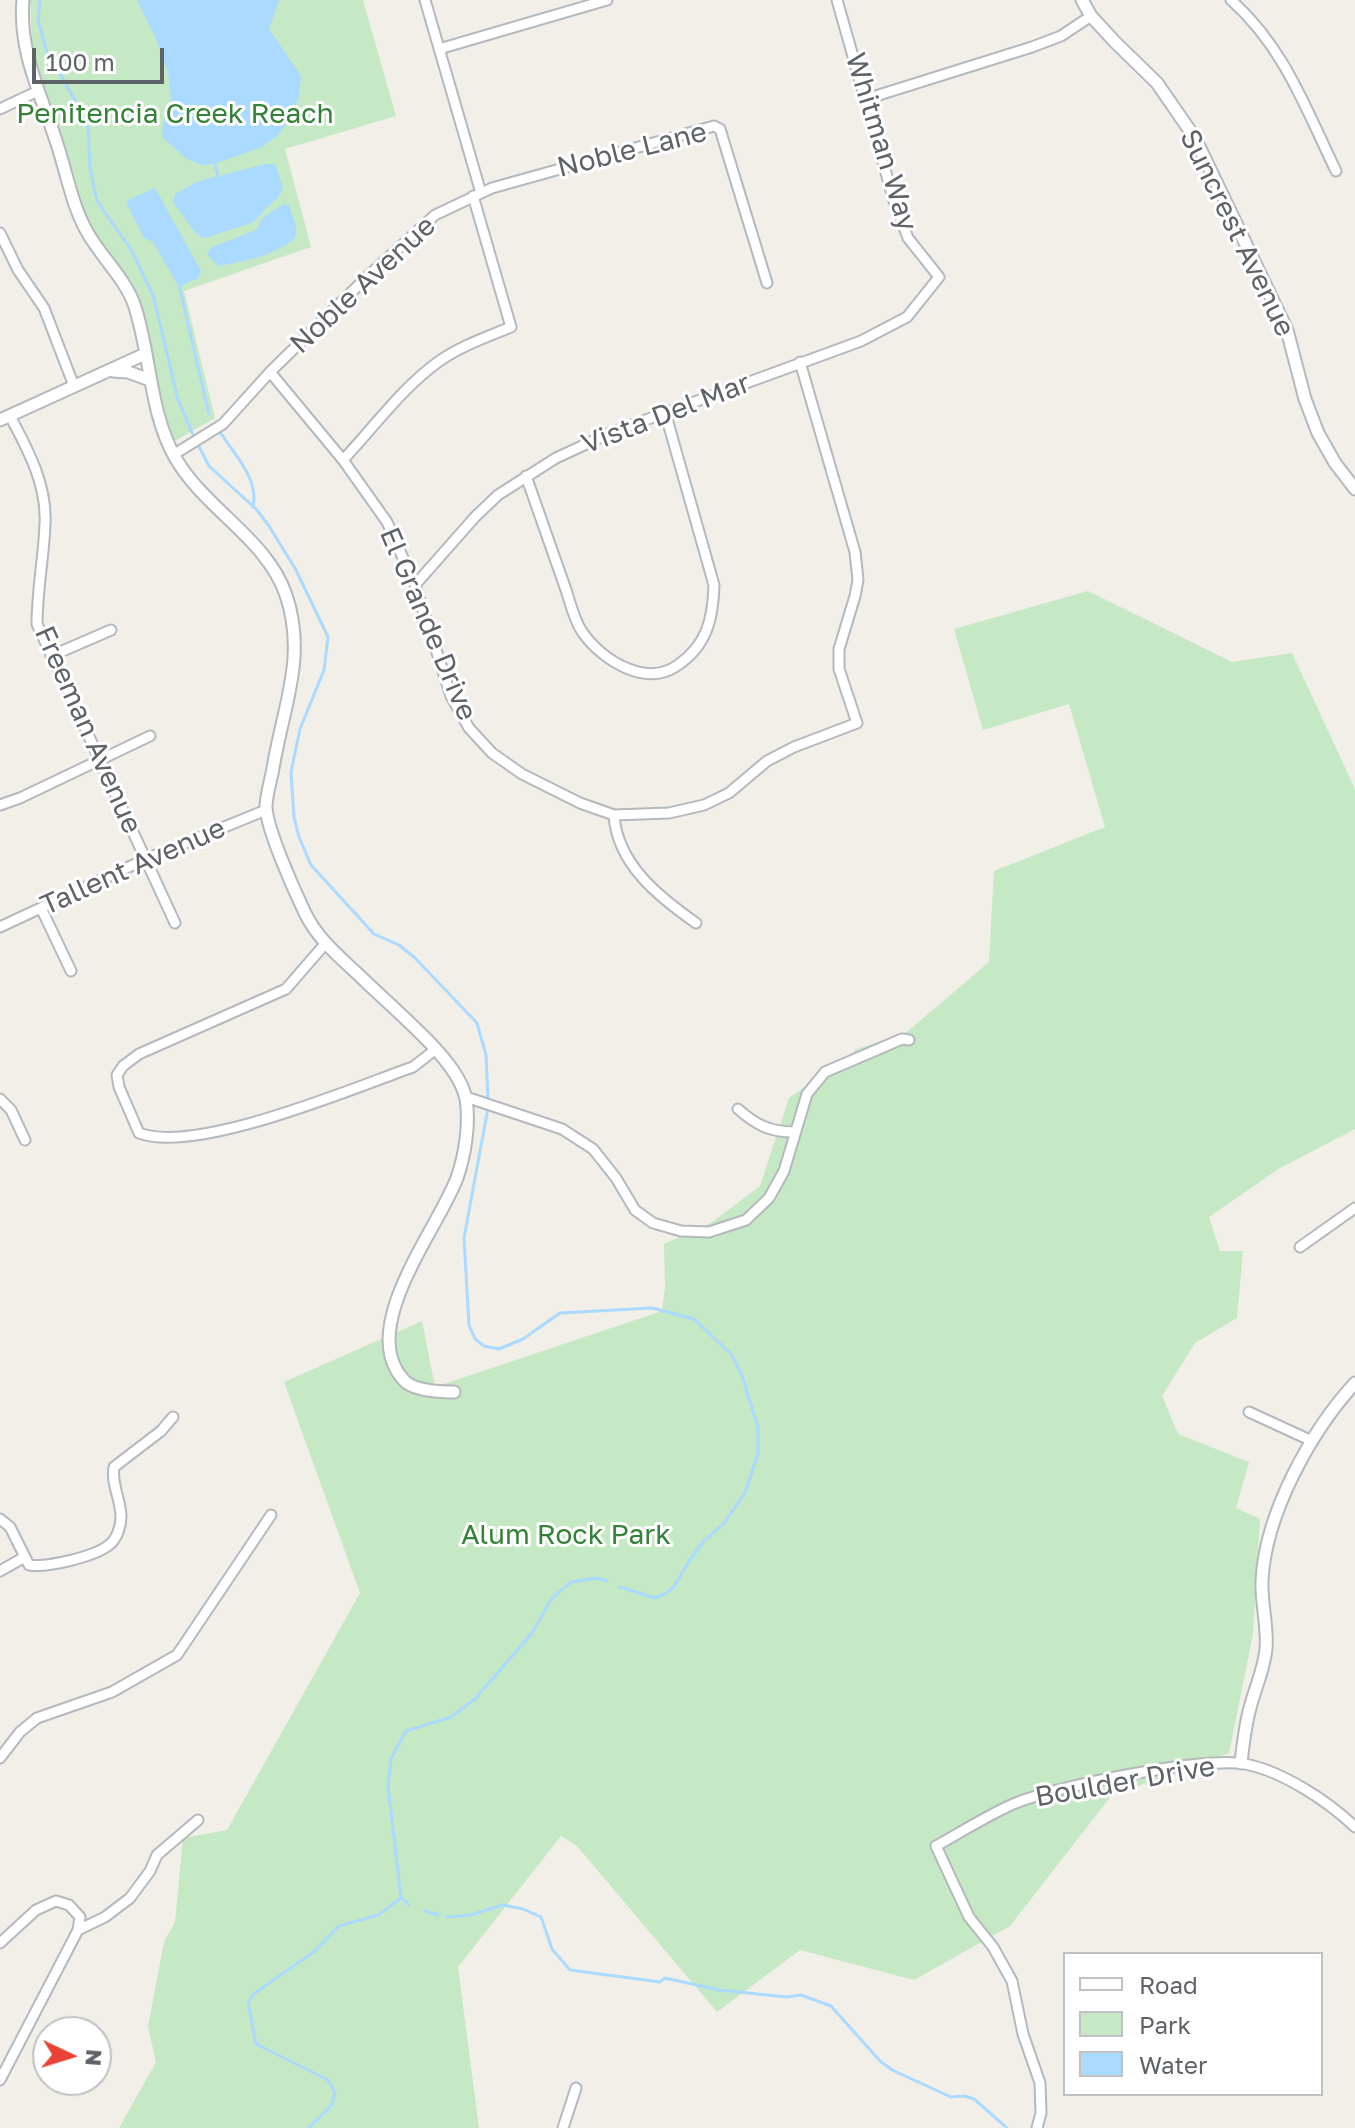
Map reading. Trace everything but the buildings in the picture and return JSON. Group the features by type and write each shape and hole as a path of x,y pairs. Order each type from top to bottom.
{"street":[{"path":"23,0 25,52 73,201 85,229 133,300 150,380 173,455 199,491 267,559 276,571 290,607 296,641 295,667 266,810 282,859 307,917 325,944 436,1049 454,1072 466,1097 467,1129 456,1179 404,1280 392,1313 390,1355 394,1367 406,1383 438,1392 454,1392"},
{"path":"343,460 382,415 438,362 473,342 511,327 425,0"},
{"path":"439,49 607,0"},
{"name":"Whitman Way","path":"837,0 894,201 908,238 939,277"},
{"name":"Suncrest Avenue","path":"1082,0 1091,16 1157,83 1195,138 1287,330 1305,399 1318,433 1355,489"},
{"path":"1231,0 1250,18 1281,57 1336,171"},
{"path":"866,99 1032,47 1061,36 1091,16"},
{"path":"0,109 38,91"},
{"name":"Noble Lane","path":"477,194 562,167 714,126 720,129 767,283"},
{"name":"Noble Avenue","path":"173,455 223,424 270,372 381,263 435,215 477,194"},
{"path":"0,233 18,270 44,308 74,386"},
{"name":"Vista Del Mar","path":"415,585 498,495 556,458 665,412 861,341 907,317 939,277"},
{"path":"5,418 145,354"},
{"name":"El Grande Drive","path":"270,372 343,460 387,522 415,585 451,696 469,728 492,753 522,774 580,803 614,815 669,813 704,805 729,793 767,761 857,723 839,669 839,649 858,580 855,552 800,362"},
{"path":"108,370 128,372 150,380"},
{"path":"526,476 581,631 602,653 631,670 659,675 673,669 697,649 707,633 713,614 714,585 665,412"},
{"name":"Freeman Avenue","path":"5,418 35,465 45,520 37,589 37,624 175,923"},
{"path":"51,656 111,630"},
{"path":"0,805 150,736"},
{"name":"Tallent Avenue","path":"0,927 146,859 266,810"},
{"path":"614,815 615,831 638,873 665,901 696,923"},
{"path":"41,908 71,971"},
{"path":"325,944 286,989 139,1054 123,1066 117,1075 119,1087 139,1133 161,1137 245,1126 413,1067 436,1049"},
{"path":"466,1097 562,1129 593,1149 616,1178 635,1210 653,1223 681,1231 709,1232 746,1220 769,1198 784,1171 807,1094 825,1072 902,1039 909,1040"},
{"path":"0,1099 11,1110 25,1140"},
{"path":"738,1109 754,1123 776,1132 794,1132"},
{"path":"1300,1247 1355,1208"},
{"path":"1241,1763 1250,1705 1261,1675 1266,1648 1262,1580 1265,1555 1280,1507 1312,1441 1355,1383"},
{"path":"1249,1412 1312,1441"},
{"path":"0,1519 10,1527 29,1565 41,1567 108,1546 117,1535 121,1517 112,1482 114,1467 161,1431 173,1417"},
{"path":"0,1758 20,1732 37,1718 112,1692 177,1655 271,1515"},
{"path":"0,1571 23,1558"},
{"name":"Boulder Drive","path":"1037,2128 1041,2113 1040,2083 1023,2034 1012,1981 993,1947 969,1917 936,1846 1013,1804 1045,1794 1186,1766 1241,1763 1269,1772 1304,1790 1333,1807 1355,1827"},
{"path":"78,1930 105,1917 130,1898 150,1871 157,1855 198,1820"},
{"path":"0,1943 36,1910 56,1901 75,1909 80,1917 78,1930 0,2080"},
{"path":"563,2128 576,2088"}],"green space":[{"name":"Penitencia Creek Reach","path":"30,0 363,0 396,116 285,149 311,247 184,291 215,418 173,442 150,352 124,274 89,223 79,200 32,48"},
{"name":"Alum Rock Park","path":"1088,591 1232,662 1292,653 1355,789 1355,1129 1280,1168 1209,1217 1220,1251 1243,1251 1237,1318 1195,1343 1162,1396 1178,1434 1249,1462 1236,1508 1260,1519 1253,1634 1229,1753 1111,1796 1010,1926 914,1980 800,1950 717,2012 577,1846 561,1836 458,1967 479,2128 119,2128 156,2062 148,2027 164,1942 175,1922 183,1838 227,1830 360,1593 284,1382 422,1321 435,1387 662,1311 664,1244 711,1223 760,1186 789,1098 857,1049 907,1032 989,962 994,871 1105,827 1069,704 983,730 954,629"}],"water":[{"path":"137,0 279,0 269,29 301,76 299,96 290,120 277,136 262,147 207,165 187,159 162,137 171,99 168,72"},
{"path":"275,164 283,187 279,196 252,223 204,238 195,232 173,203 175,194 199,181"},
{"path":"155,188 201,271 198,278 179,287 153,242 144,238 127,204 128,200"},
{"path":"284,204 289,205 296,226 295,238 287,244 259,257 218,266 207,254 212,247 256,230 263,217"}],"waterway":[{"path":"40,0 38,20 47,52 88,128 90,168 97,201 132,251 154,298 178,400 194,437 209,466 256,509 269,526 296,570 328,637 324,670 300,729 291,772 294,817 299,837 311,865 374,934 399,945 415,958 477,1023 486,1055 488,1100"},
{"path":"214,160 219,180"},
{"path":"179,285 209,414"},
{"path":"220,432 249,476 253,507"},
{"path":"488,1108 464,1238 469,1325 475,1339 484,1346 499,1349 523,1339 560,1313 652,1308 694,1319 731,1354 741,1373 758,1427 758,1454 745,1493 724,1523 704,1541 674,1587 655,1598 620,1587"},
{"path":"309,2128 332,2105 335,2093 328,2080 256,2044 248,2003 255,1993 315,1951 339,1926 378,1915 401,1898 388,1786 391,1759 406,1731 451,1717 475,1699 532,1633 552,1598 571,1582 596,1578 607,1581"},
{"path":"401,1897 409,1905"},
{"path":"447,1917 470,1915 503,1905 523,1909 541,1917 552,1949 570,1970 660,1982 665,1978 719,1990 787,1997 801,1995 831,2006 880,2061 892,2070 951,2097 974,2099 1007,2128"},
{"path":"425,1911 438,1915"}]}
